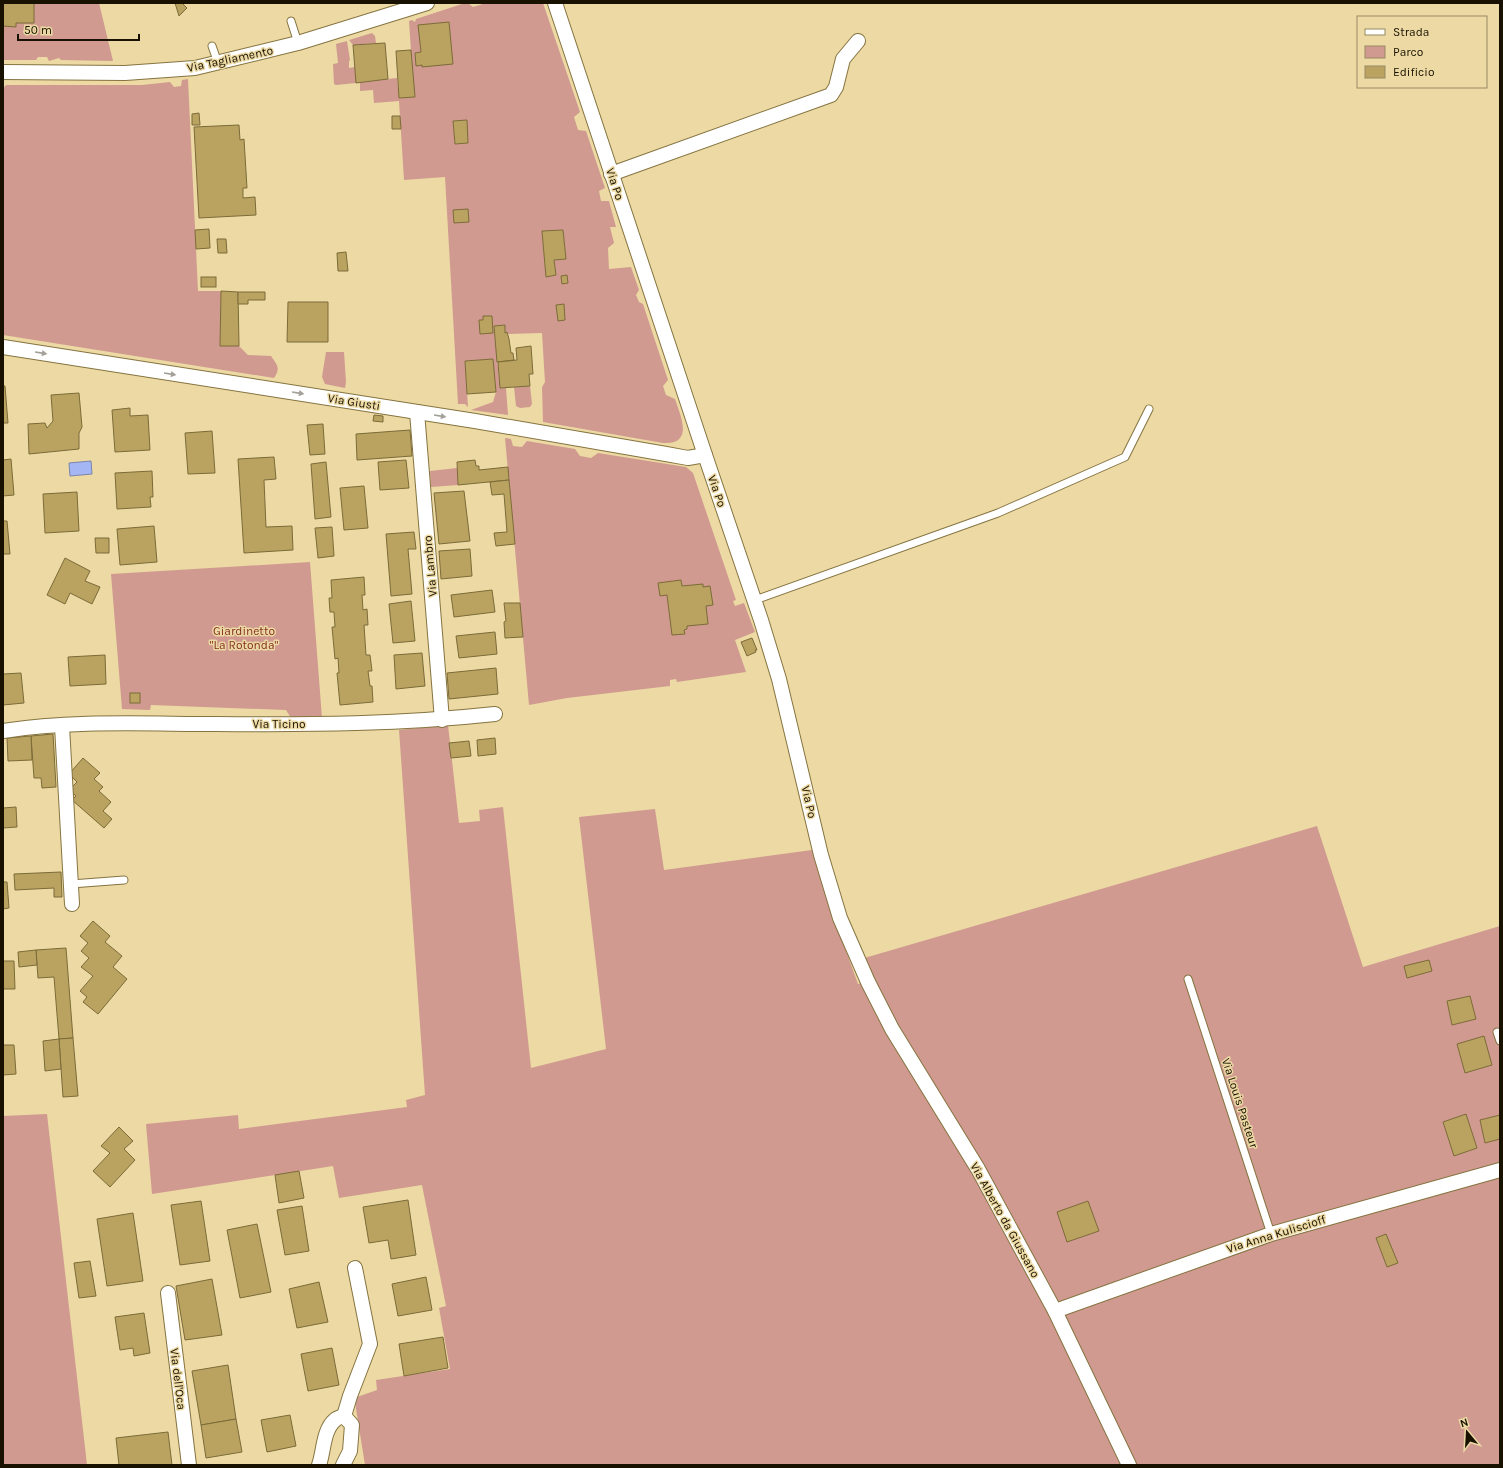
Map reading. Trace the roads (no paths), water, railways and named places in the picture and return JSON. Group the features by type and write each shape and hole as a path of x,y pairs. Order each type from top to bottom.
{"street":[{"name":"Via Tagliamento","path":"3,72 125,73 195,68 298,44 427,3"},
{"name":"Via Po","path":"555,3 705,455 755,600 779,679 821,855 840,918 868,982"},
{"path":"611,174 831,95 836,87 843,60 858,41"},
{"name":"Via Giusti","path":"3,347 417,412 688,458 705,455"},
{"name":"Via Lambro","path":"417,412 442,720"},
{"name":"Via Ticino","path":"3,731 21,728 106,723 292,725 442,720 495,714"},
{"path":"62,726 72,904"},
{"name":"Via Alberto da Giussano","path":"868,982 892,1029 978,1169 1055,1311 1129,1465"},
{"name":"Via Anna Kuliscioff","path":"1055,1311 1271,1234 1500,1170"},
{"path":"319,1465 322,1457 324,1437 335,1420 344,1416 370,1344 355,1268"},
{"name":"Via dell'Oca","path":"168,1293 189,1465"},
{"path":"343,1465 350,1451 352,1425 344,1416"}],"lane":[{"path":"292,21 298,44"},
{"path":"212,46 218,63"},
{"path":"755,600 998,513 1125,457 1149,409"},
{"path":"71,884 124,880"},
{"name":"Via Louis Pasteur","path":"1188,980 1271,1234"},
{"path":"1498,1032 1500,1041"}],"water":[{"path":"91,461 92,474 70,476 69,463"}],"park label":[{"name":"Giardinetto \"La Rotonda\"","path":"244,638"}]}
